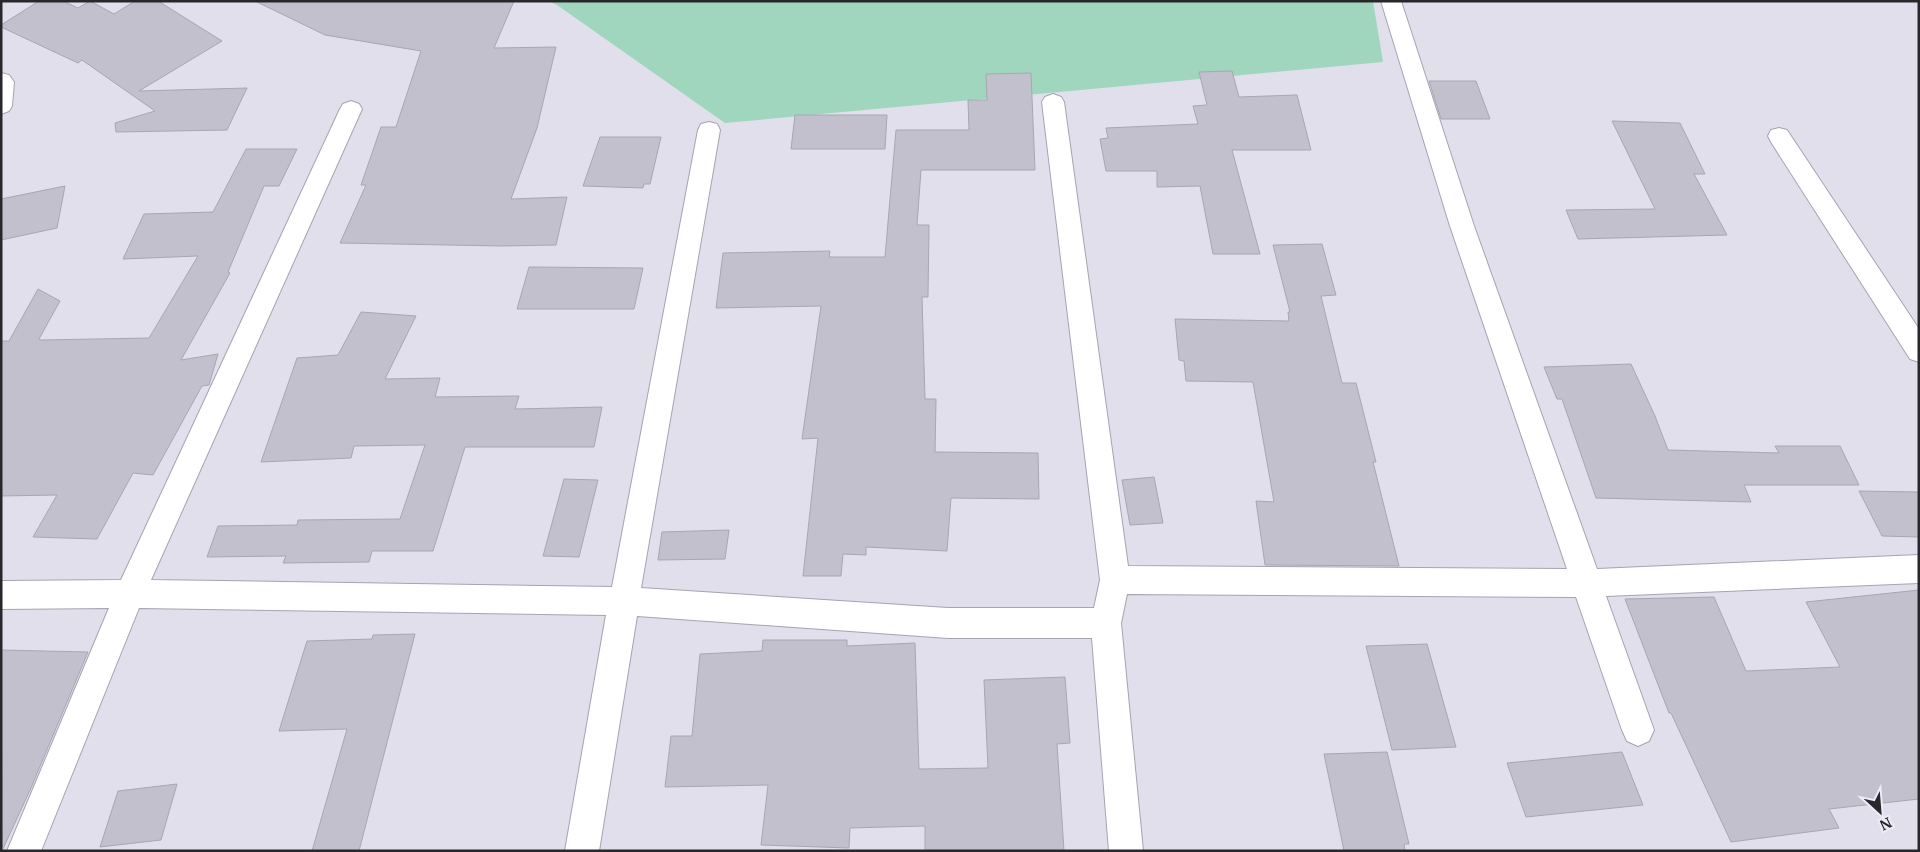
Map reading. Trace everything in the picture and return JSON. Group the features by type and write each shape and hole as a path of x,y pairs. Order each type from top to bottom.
{"street":[{"path":"1390,1 1462,226 1638,730"},
{"path":"1,80 3,82 1,106"},
{"path":"1053,102 1115,580 1106,623 1126,851"},
{"path":"24,851 130,594 351,108"},
{"path":"582,851 624,601 709,130"},
{"path":"1779,136 1919,351"},
{"path":"1115,580 1587,583 1919,569"},
{"path":"1,595 130,594 624,601 948,623 1106,623"}],"green space":[{"path":"549,1 1373,1 1383,62 725,123"}],"building":[{"path":"39,1 63,1 78,8 90,1 114,14 135,1 158,1 222,41 139,91 247,88 227,130 116,132 115,123 155,111 82,60 78,63 1,27 1,25"},
{"path":"255,1 514,1 494,48 556,47 537,128 511,199 567,197 556,245 340,243 366,185 361,185 381,127 396,127 421,51 325,35"},
{"path":"1232,71 1239,97 1297,95 1311,150 1232,150 1260,254 1213,254 1200,186 1157,187 1157,171 1106,171 1100,139 1108,138 1106,128 1198,124 1193,106 1207,105 1199,72"},
{"path":"1031,73 1035,170 921,170 917,225 929,225 928,297 922,297 925,399 936,399 935,452 1038,453 1039,499 951,498 947,551 866,547 866,555 843,554 841,576 803,576 818,438 802,439 821,306 716,308 723,253 830,251 829,257 885,257 896,130 969,130 968,100 987,100 986,74"},
{"path":"1429,81 1476,81 1490,119 1441,119"},
{"path":"795,115 887,115 885,149 791,149"},
{"path":"1612,121 1680,123 1705,174 1694,174 1727,235 1578,239 1566,210 1655,209"},
{"path":"600,137 661,137 650,184 644,184 643,188 583,186"},
{"path":"246,149 297,149 279,186 264,186 228,272 230,273 181,360 218,354 209,385 202,386 153,475 133,473 97,539 33,537 57,495 1,496 1,341 9,341 38,289 60,301 39,339 41,340 149,338 198,256 123,259 144,214 213,212"},
{"path":"65,186 57,228 1,240 1,199"},
{"path":"1322,244 1336,295 1321,296 1342,383 1356,383 1376,462 1373,462 1399,566 1265,565 1256,501 1274,502 1253,382 1186,381 1184,361 1179,360 1175,319 1289,321 1288,312 1290,312 1273,245"},
{"path":"529,267 643,268 634,309 517,309"},
{"path":"361,312 416,316 385,379 440,378 435,397 519,396 515,409 602,407 594,447 465,447 433,551 372,551 369,562 283,563 286,556 207,557 218,526 297,525 298,520 400,519 425,445 354,446 351,458 261,462 297,358 338,355"},
{"path":"1631,364 1668,450 1779,453 1775,446 1840,446 1859,485 1744,485 1751,502 1596,498 1562,399 1557,399 1544,367"},
{"path":"1154,477 1163,523 1130,525 1122,480"},
{"path":"564,479 598,480 579,557 543,556"},
{"path":"1859,491 1919,492 1919,537 1882,536"},
{"path":"729,530 725,559 658,560 662,532"},
{"path":"1919,590 1919,799 1829,809 1839,828 1731,842 1671,713 1669,713 1625,599 1714,597 1746,671 1840,667 1806,602"},
{"path":"415,634 359,851 312,851 347,729 279,731 307,641 372,639 373,635"},
{"path":"763,640 847,640 847,646 915,643 919,769 988,768 984,680 1065,677 1070,743 1057,744 1064,851 925,851 925,826 850,828 849,848 761,845 768,785 665,787 671,736 692,736 700,654 762,651"},
{"path":"1427,644 1456,747 1392,750 1366,646"},
{"path":"1,650 88,652 31,788 2,851"},
{"path":"1387,752 1409,844 1404,844 1405,851 1344,851 1324,754"},
{"path":"1622,752 1643,805 1526,817 1507,763"},
{"path":"177,784 161,840 100,847 118,791"}]}
